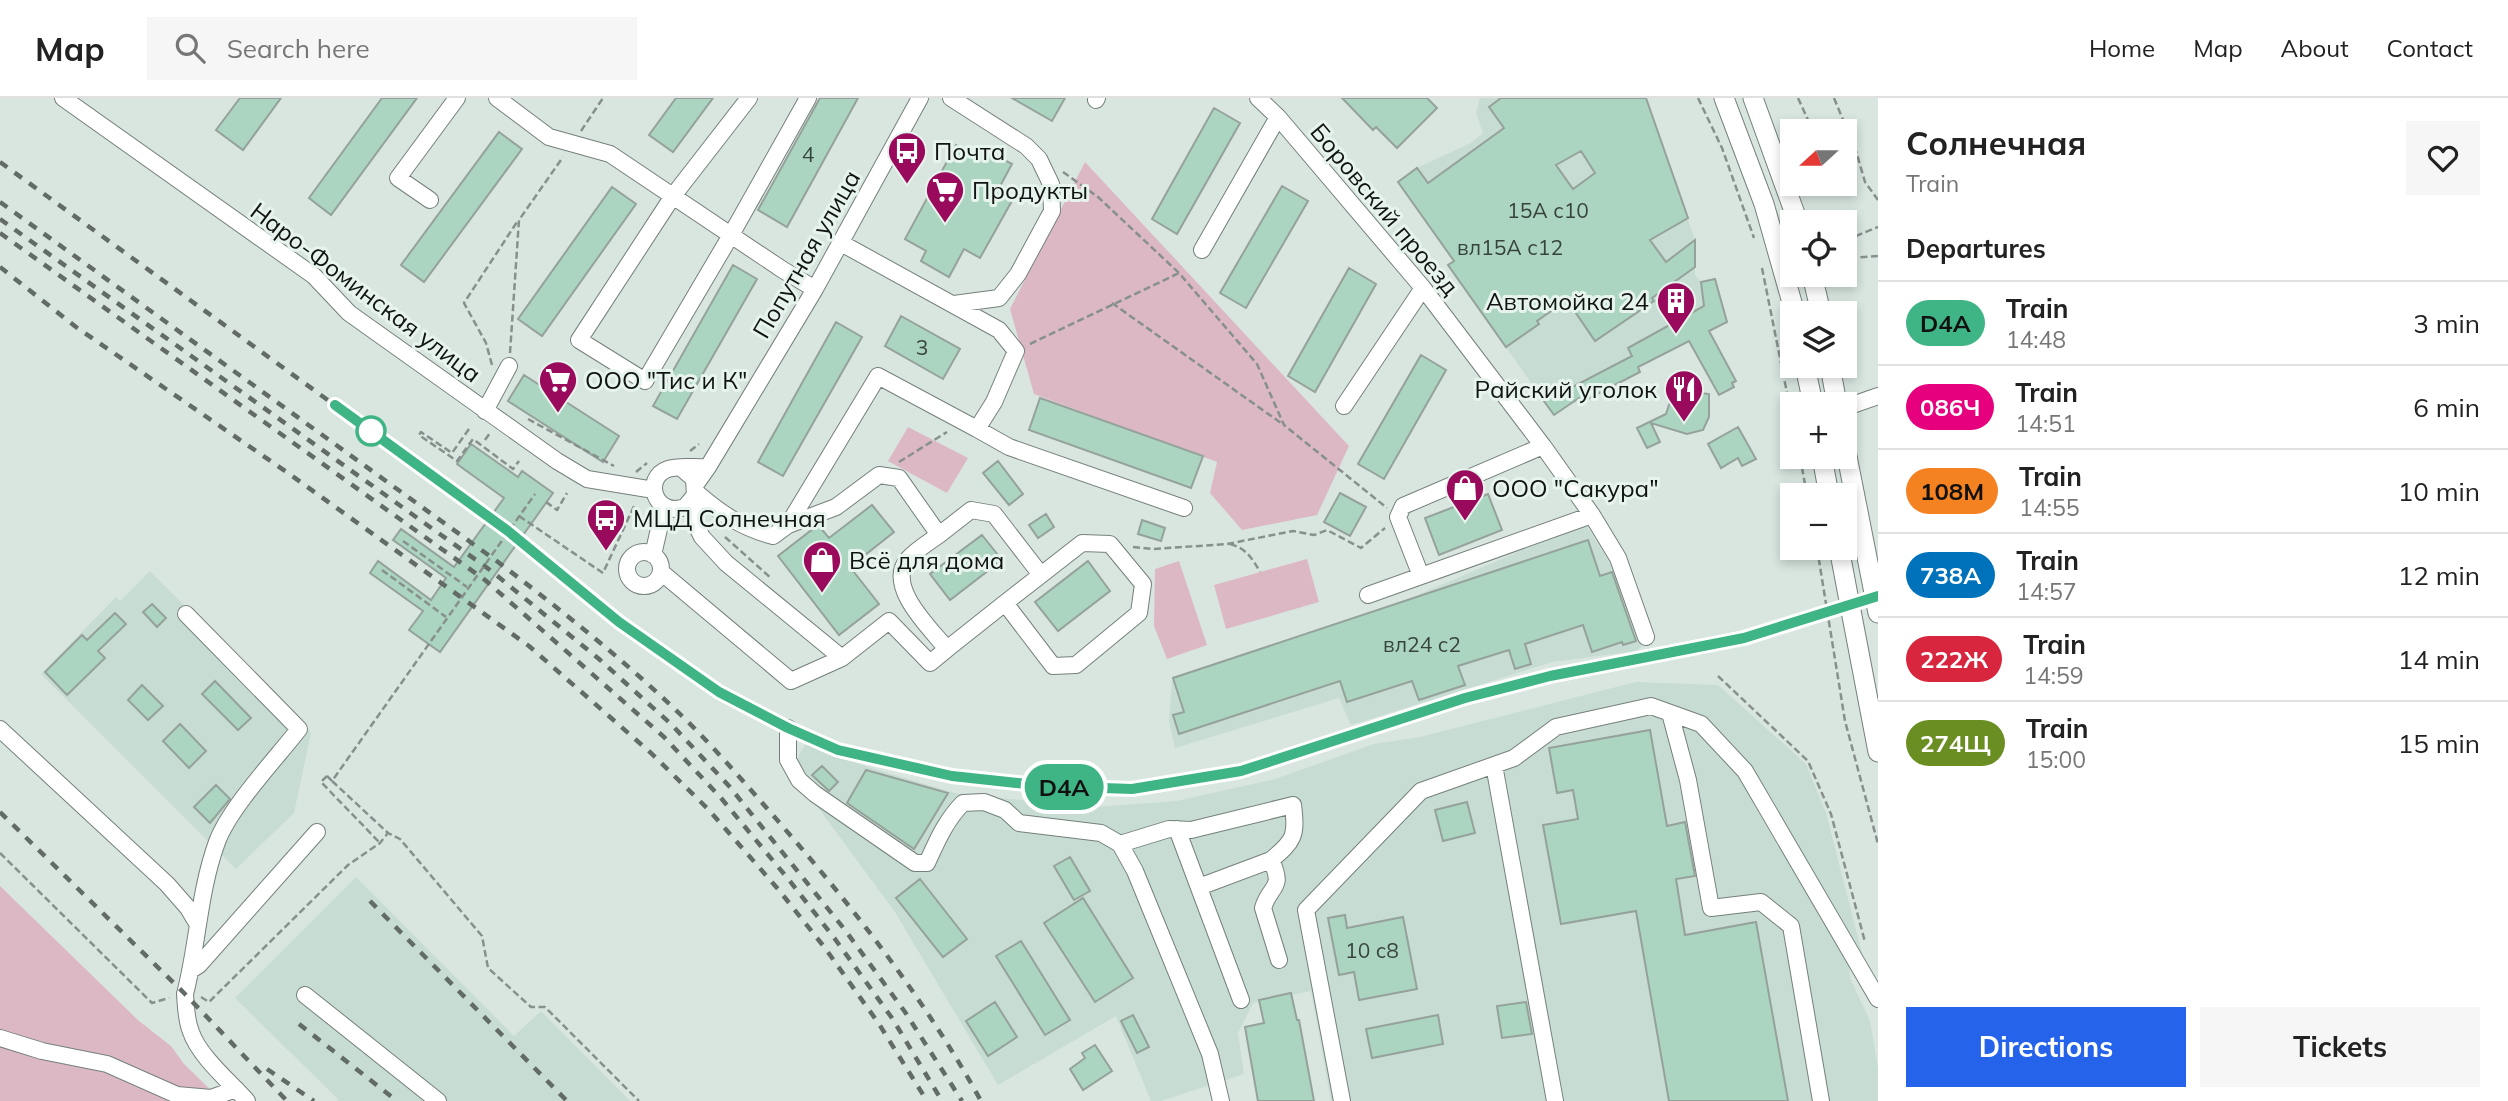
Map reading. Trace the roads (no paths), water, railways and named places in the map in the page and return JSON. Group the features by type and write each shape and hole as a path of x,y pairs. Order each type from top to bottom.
{"main road":[{"path":"1724,98 1764,204 1792,301"},
{"path":"1753,98 1794,210"},
{"path":"1849,469 1878,613"},
{"path":"1841,560 1878,752"}],"street":[{"name":"Наро-Фоминская улица","path":"63,98 314,276 349,313 489,403 587,479 654,490"},
{"path":"430,200 398,178 457,98"},
{"path":"497,98 549,137 610,154 815,289"},
{"path":"749,98 673,196 579,340 645,381 808,98"},
{"name":"Попутная улица","path":"695,492 815,289 920,98"},
{"path":"951,98 1026,145 1039,159 1051,184 1052,211 1018,274 999,298 954,304"},
{"name":"Боровский проезд","path":"1258,98 1278,117 1423,288 1543,446 1592,515 1618,558 1646,637"},
{"path":"1202,250 1278,117"},
{"path":"841,243 999,330 1016,351 994,402 970,425"},
{"path":"1344,406 1423,288"},
{"path":"489,403 509,366"},
{"path":"788,525 878,376 1009,447 1184,508"},
{"path":"1857,403 1878,396"},
{"path":"1421,576 1398,517 1403,506 1543,446"},
{"path":"695,492 680,509 664,507 656,499 655,482 660,473 670,468 708,467"},
{"path":"681,468 690,474 695,492 696,525 702,537 726,563 842,658"},
{"path":"695,492 716,510 749,530 773,536 788,525 836,506 879,475 899,478 939,535"},
{"path":"653,555 664,507"},
{"path":"947,649 905,596 900,576 907,560 971,510 994,514 1041,575"},
{"path":"1368,595 1592,515"},
{"path":"661,572 790,681 842,658 889,621 930,663 1005,603 1082,543 1110,544 1143,584 1139,613 1076,665 1053,666 1005,603"},
{"path":"643,552 653,555 660,563 661,572 657,580 646,585 637,584 629,574 628,566 635,555 643,552"},
{"path":"186,614 299,729 232,815 218,840 205,883 185,994 191,1035 241,1095"},
{"path":"1342,1101 1306,910 1422,791 1514,758 1556,727 1651,706 1701,724 1745,771 1878,999"},
{"path":"1670,713 1688,780 1711,908 1761,902 1791,926 1821,1101"},
{"path":"788,728 788,760 799,780 915,863 927,863 952,813 963,803 984,802 1005,810 1019,823 1101,833 1120,844 1135,871 1210,1054 1221,1101"},
{"path":"0,729 167,884 188,908 198,925"},
{"path":"1494,765 1555,1101"},
{"path":"1120,844 1169,829 1191,830 1293,805 1296,822 1291,844 1271,860 1199,887"},
{"path":"1177,830 1241,1000"},
{"path":"191,970 199,965 317,832"},
{"path":"1271,860 1278,875 1276,887 1265,900 1263,908 1279,960"},
{"path":"305,995 438,1101"},
{"path":"0,1038 42,1051 107,1063 177,1095 211,1098 241,1095"}],"railway":[{"path":"0,162 508,531 619,622 719,692 788,728 838,750 952,776 1045,786 1132,788 1241,771 1466,698 1550,676 1744,638 1878,596"},
{"path":"0,202 498,562 592,636 659,695 738,776 857,916 935,1025 981,1101"},
{"path":"0,219 490,570 599,659 671,724 729,786 845,930 905,1012 962,1101"},
{"path":"0,233 485,580 664,737 721,798 835,939 892,1018 942,1101"},
{"path":"0,267 76,327 288,473 529,646 651,753 708,809 825,948 879,1024 927,1101"},
{"path":"0,812 185,994 287,1101"},
{"path":"370,901 567,1101"},
{"path":"299,1024 397,1101"},
{"path":"267,1069 314,1101"}],"train":[{"name":"D4А","path":"335,405 508,531 619,622 719,692 788,728 838,750 952,776 1045,786 1132,789 1241,771 1465,698 1550,676 1744,638 1878,596"}],"place":[{"name":"Почта","path":"907,185"},
{"name":"Продукты","path":"945,224"},
{"name":"Автомойка 24","path":"1676,335"},
{"name":"ООО \"Тис и К\"","path":"558,414"},
{"name":"Райский уголок","path":"1684,423"},
{"name":"ООО \"Сакура\"","path":"1465,522"},
{"name":"МЦД Солнечная","path":"606,552"},
{"name":"Всё для дома","path":"822,594"}]}
